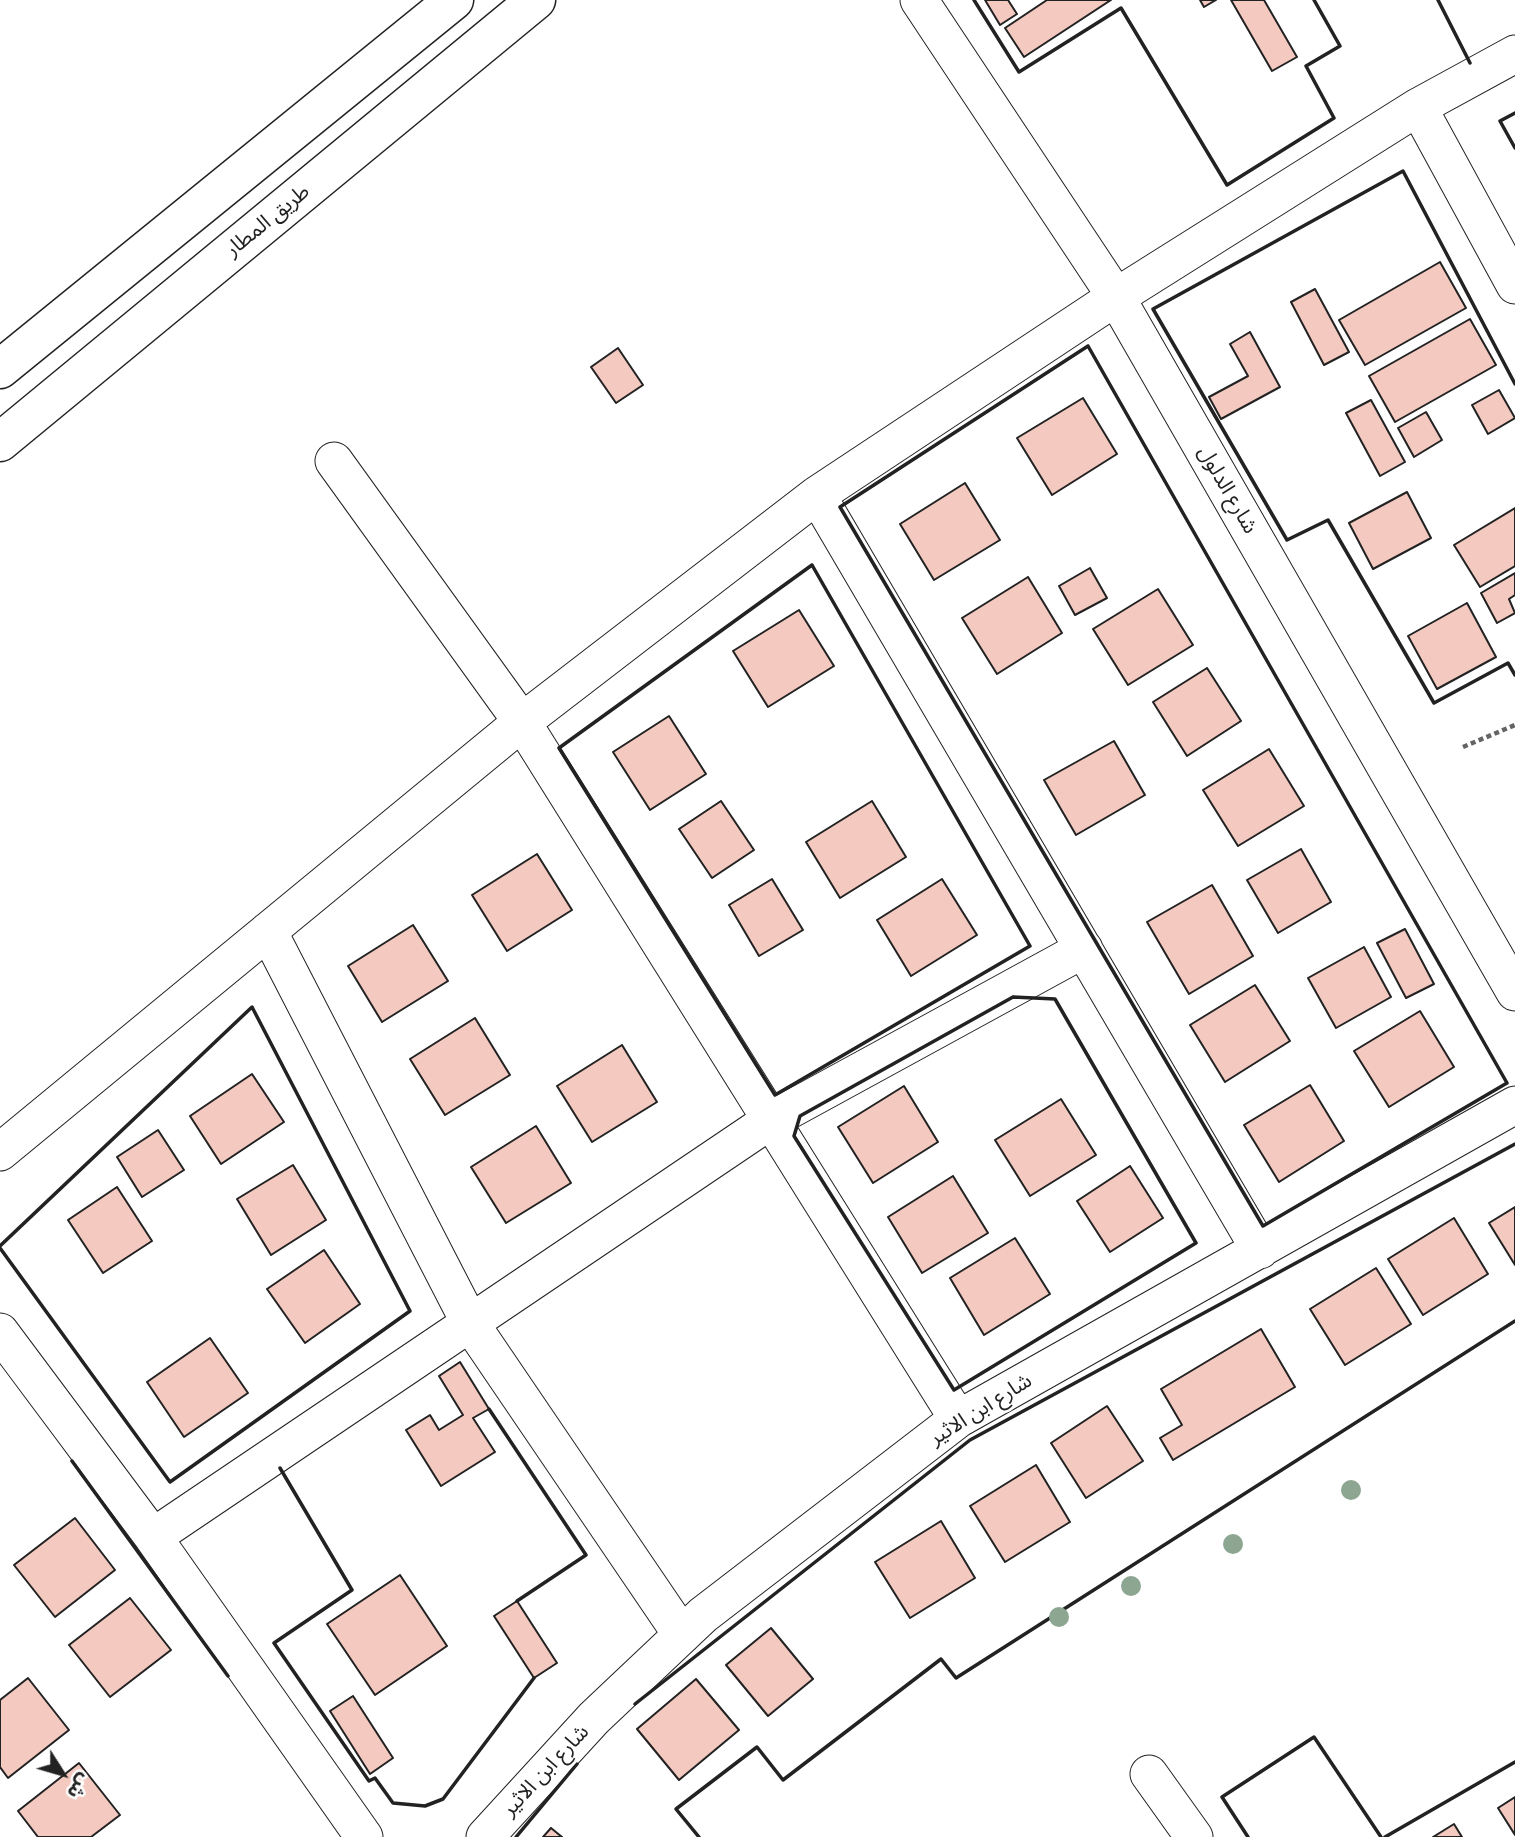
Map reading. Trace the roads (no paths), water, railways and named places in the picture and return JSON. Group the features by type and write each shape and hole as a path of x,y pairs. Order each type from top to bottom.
{"highway":[{"path":"0,369 454,0"},
{"name":"طريق المطار","path":"0,442 537,0"}],"street":[{"name":"شارع الدلول","path":"919,0 1116,297 1515,992"},
{"path":"0,1152 522,722 817,495 1116,297 1418,107 1515,54"},
{"path":"1418,107 1515,285"},
{"path":"334,461 522,722 958,1419"},
{"path":"817,495 1260,1250"},
{"path":"268,931 470,1323 682,1635"},
{"path":"153,1537 771,1120 1084,948"},
{"name":"شارع ابن الاثير","path":"485,1837 594,1718 711,1608 958,1419 1515,1105"},
{"path":"0,1332 153,1537 365,1837"},
{"path":"1149,1774 1194,1837"}]}
